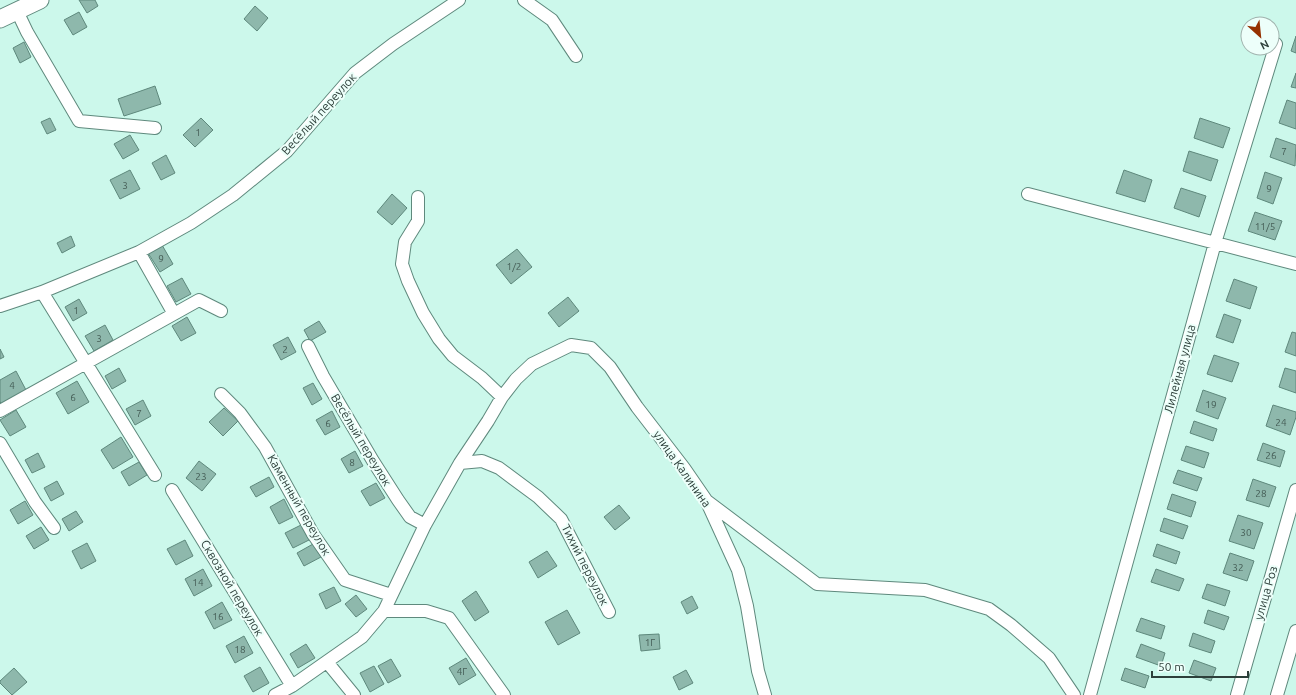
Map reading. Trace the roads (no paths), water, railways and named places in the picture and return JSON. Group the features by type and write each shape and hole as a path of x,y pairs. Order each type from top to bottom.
{"main road":[{"path":"0,19 40,0"}],"street":[{"name":"Весёлый переулок","path":"0,306 42,292 138,252 191,223 233,196 287,151 355,73 393,44 459,0"},
{"path":"524,0 552,20 576,56"},
{"path":"17,11 27,32 79,121 155,128"},
{"name":"Лилейная улица","path":"1090,695 1215,243 1272,56"},
{"path":"1028,194 1296,264"},
{"path":"275,695 292,686 362,637 384,611 425,525 460,463 502,397 482,378 453,356 423,313 408,281 402,264 405,242 418,221 418,197"},
{"path":"138,252 174,314"},
{"path":"42,292 155,475"},
{"path":"0,411 199,300 221,311"},
{"name":"улица Калинина","path":"502,397 516,379 532,364 571,345 591,348 610,367 706,500 738,570 748,606 758,671 765,695"},
{"name":"Весёлый переулок","path":"308,346 326,382 372,461 410,517 425,525"},
{"name":"Каменный переулок","path":"221,394 240,413 266,447 313,534 345,580 391,595"},
{"path":"0,443 35,502 54,528"},
{"name":"Тихий переулок","path":"460,463 482,461 499,468 538,497 562,519 609,612"},
{"name":"Сквозной переулок","path":"172,490 292,686"},
{"name":"улица Роз","path":"1237,695 1296,490"},
{"path":"706,500 817,584 925,590 989,609 1029,640 1048,658 1074,695"},
{"path":"384,611 426,611 448,618 504,695"},
{"path":"1277,695 1296,631"},
{"path":"327,662 354,695"}]}
